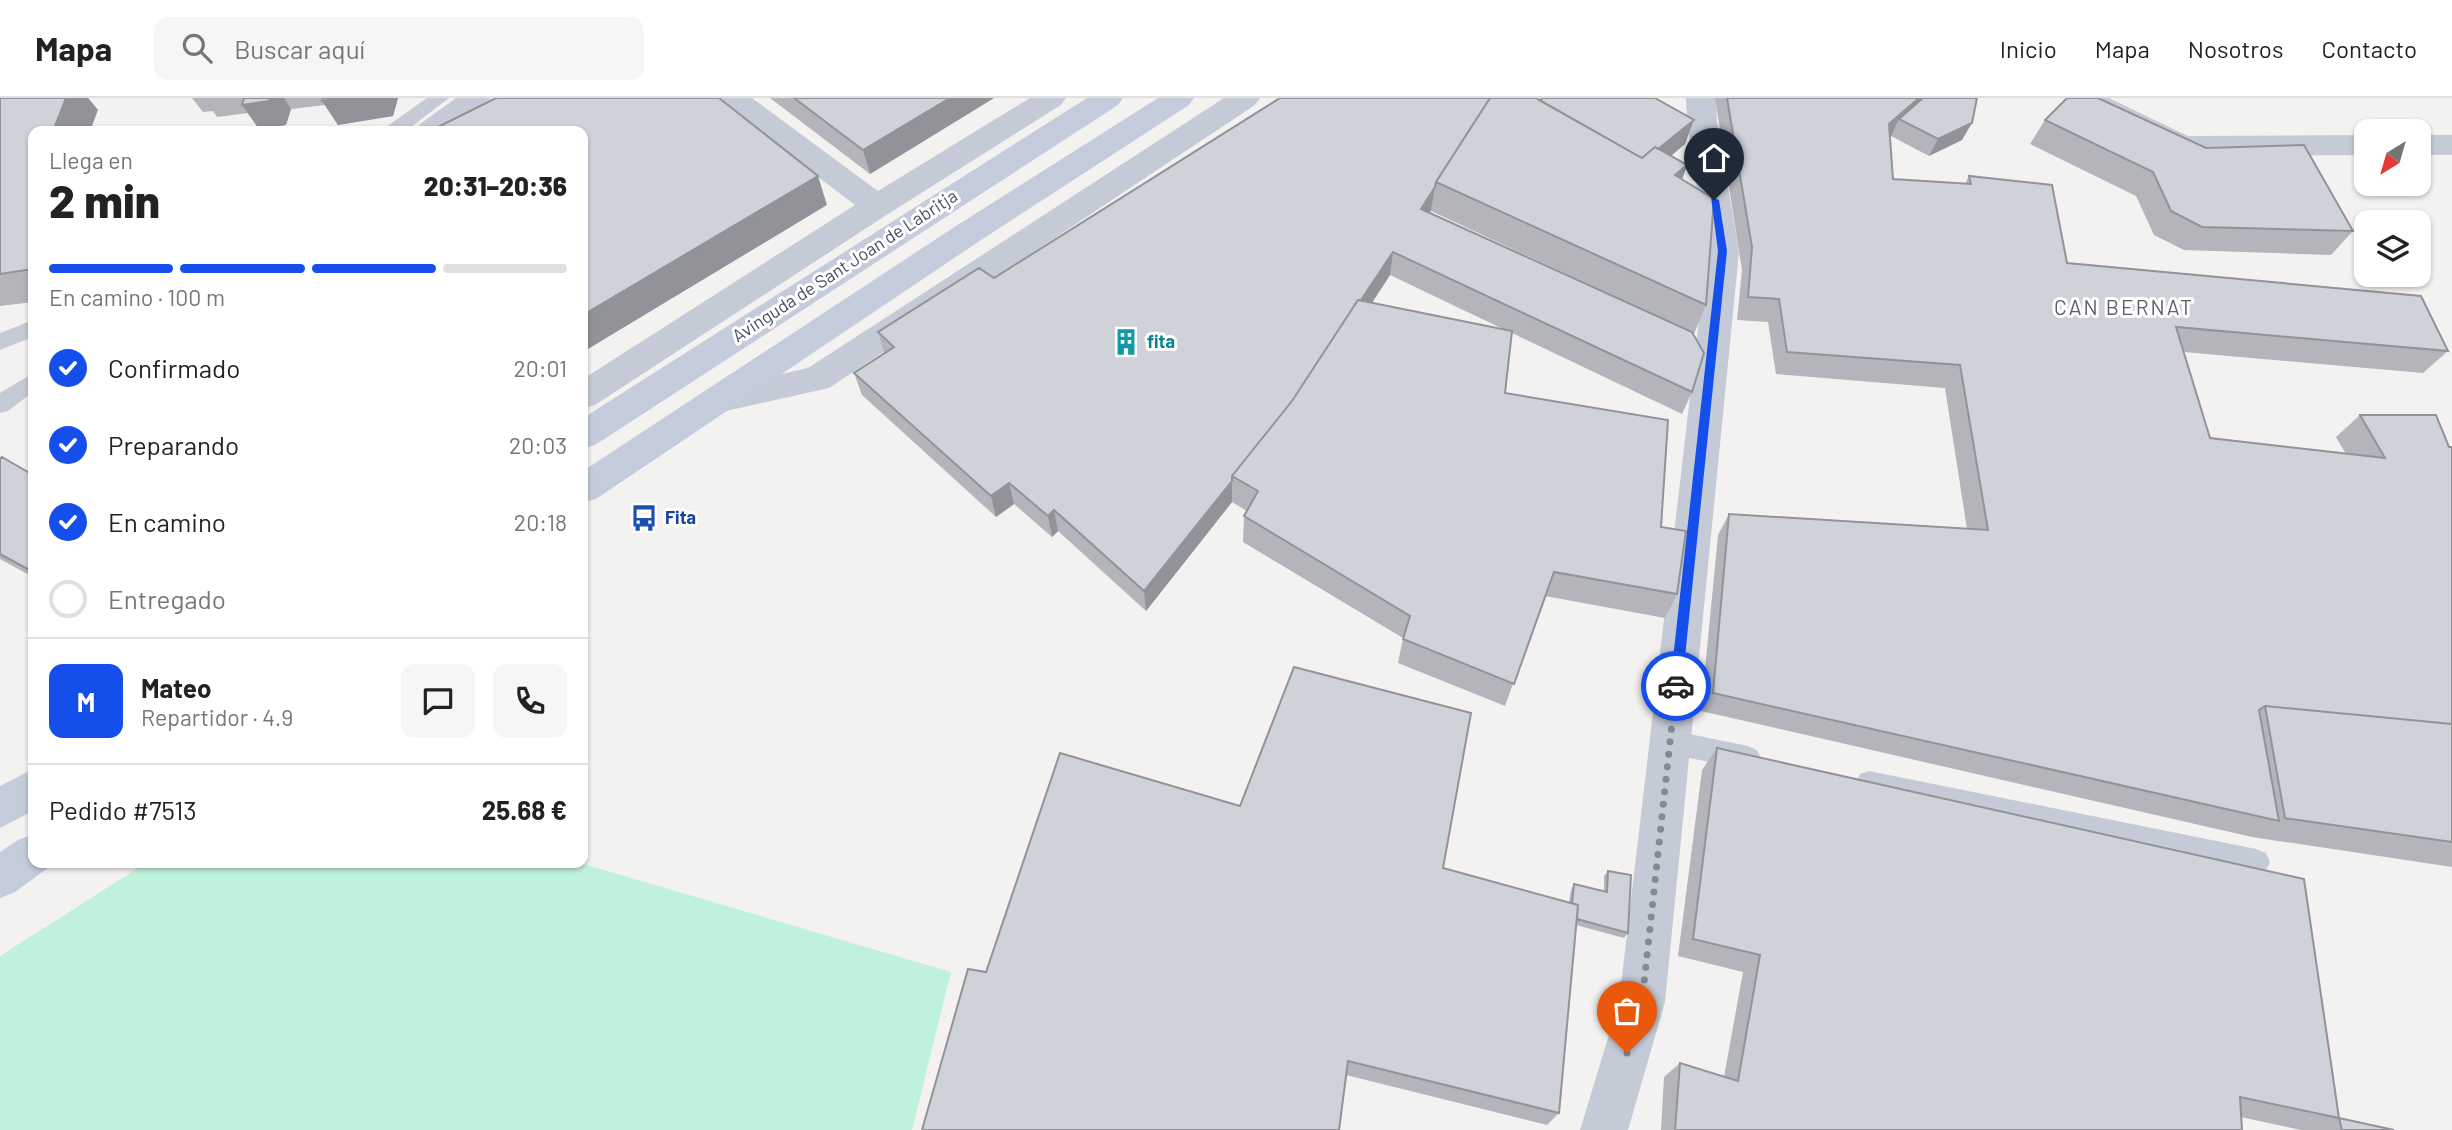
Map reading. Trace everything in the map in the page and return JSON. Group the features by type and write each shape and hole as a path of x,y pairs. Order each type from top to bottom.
{"main road":[{"name":"Avinguda de Sant Joan de Labritja","path":"588,432 1108,98"},
{"path":"588,486 967,234 1179,98"},
{"path":"0,809 28,791"},
{"path":"0,877 28,857"}],"street":[{"path":"438,126 476,98"},
{"path":"733,98 877,206"},
{"name":"Avinguda de Sant Joan de Labritja","path":"588,393 877,206 1051,98"},
{"path":"717,400 817,379 1245,98"},
{"path":"1604,1130 1642,1002 1723,251 1702,121 1701,98"},
{"path":"2085,98 2184,146 2354,145"},
{"path":"2431,145 2452,145"}],"lane":[{"path":"400,126 440,98"},
{"path":"0,342 28,330"},
{"path":"0,405 28,385"},
{"path":"1670,742 1779,765"},
{"path":"1847,778 2256,862"}],"green space":[{"path":"588,865 951,972 912,1130 0,1130 0,956 138,868 588,868"}],"building":[{"path":"0,98 66,98 55,126 28,126 28,270 0,274"},
{"path":"244,98 270,98 269,101 242,105"},
{"path":"496,98 719,98 818,176 588,312 588,126 440,126"},
{"path":"794,98 950,98 863,150"},
{"name":"fita","path":"1280,98 1490,98 1421,209 1692,332 1704,353 1692,392 1393,252 1292,401 1144,591 1054,510 1048,516 1009,483 991,496 854,373 894,347 878,332 979,268 994,278"},
{"path":"1490,98 1536,98 1642,158 1655,147 1687,165 1675,175 1714,199 1706,305 1436,182"},
{"path":"1655,98 1694,120 1658,149 1655,147 1642,158 1539,100"},
{"path":"1727,98 1919,98 1889,124 1893,179 1971,184 1969,176 2052,185 2067,263 2421,296 2448,351 2176,327 2210,438 2385,458 2360,415 2436,415 2449,447 2452,447 2452,724 2265,706 2259,710 2279,821 1713,693 1729,514 1988,530 1960,365 1787,352 1779,299 1748,297 1752,247"},
{"path":"1923,98 1977,98 1972,123 1938,139 1899,119"},
{"path":"2067,98 2098,98 2206,148 2304,145 2353,231 2202,227 2171,211 2153,172 2045,120"},
{"path":"1358,300 1512,331 1505,393 1668,420 1661,527 1686,531 1677,594 1554,572 1514,684 1403,639 1410,616 1244,516 1258,491 1232,476 1292,401"},
{"path":"2,457 28,472 28,569 0,554"},
{"path":"1294,667 1471,713 1443,868 1578,905 1559,1113 1348,1061 1339,1130 922,1130 968,969 986,972 1060,753 1240,806"},
{"path":"2265,706 2452,724 2452,842 2285,818"},
{"path":"1717,748 2304,879 2339,1118 2240,1097 2242,1130 1675,1130 1680,1063 1738,1081 1760,955 1693,939"},
{"path":"1608,871 1631,875 1628,933 1577,919 1578,905 1572,903 1574,884 1607,892"},
{"path":"2339,1118 2394,1130 2342,1130"}],"way so far":[{"path":"1627,1053 1642,1002 1676,686"}],"place":[{"name":"fita","path":"1126,342"},
{"name":"Fita","path":"644,518"}],"district":[{"name":"CAN BERNAT","path":"2124,308"}],"route":[{"path":"1676,686 1723,251 1714,200"}]}
